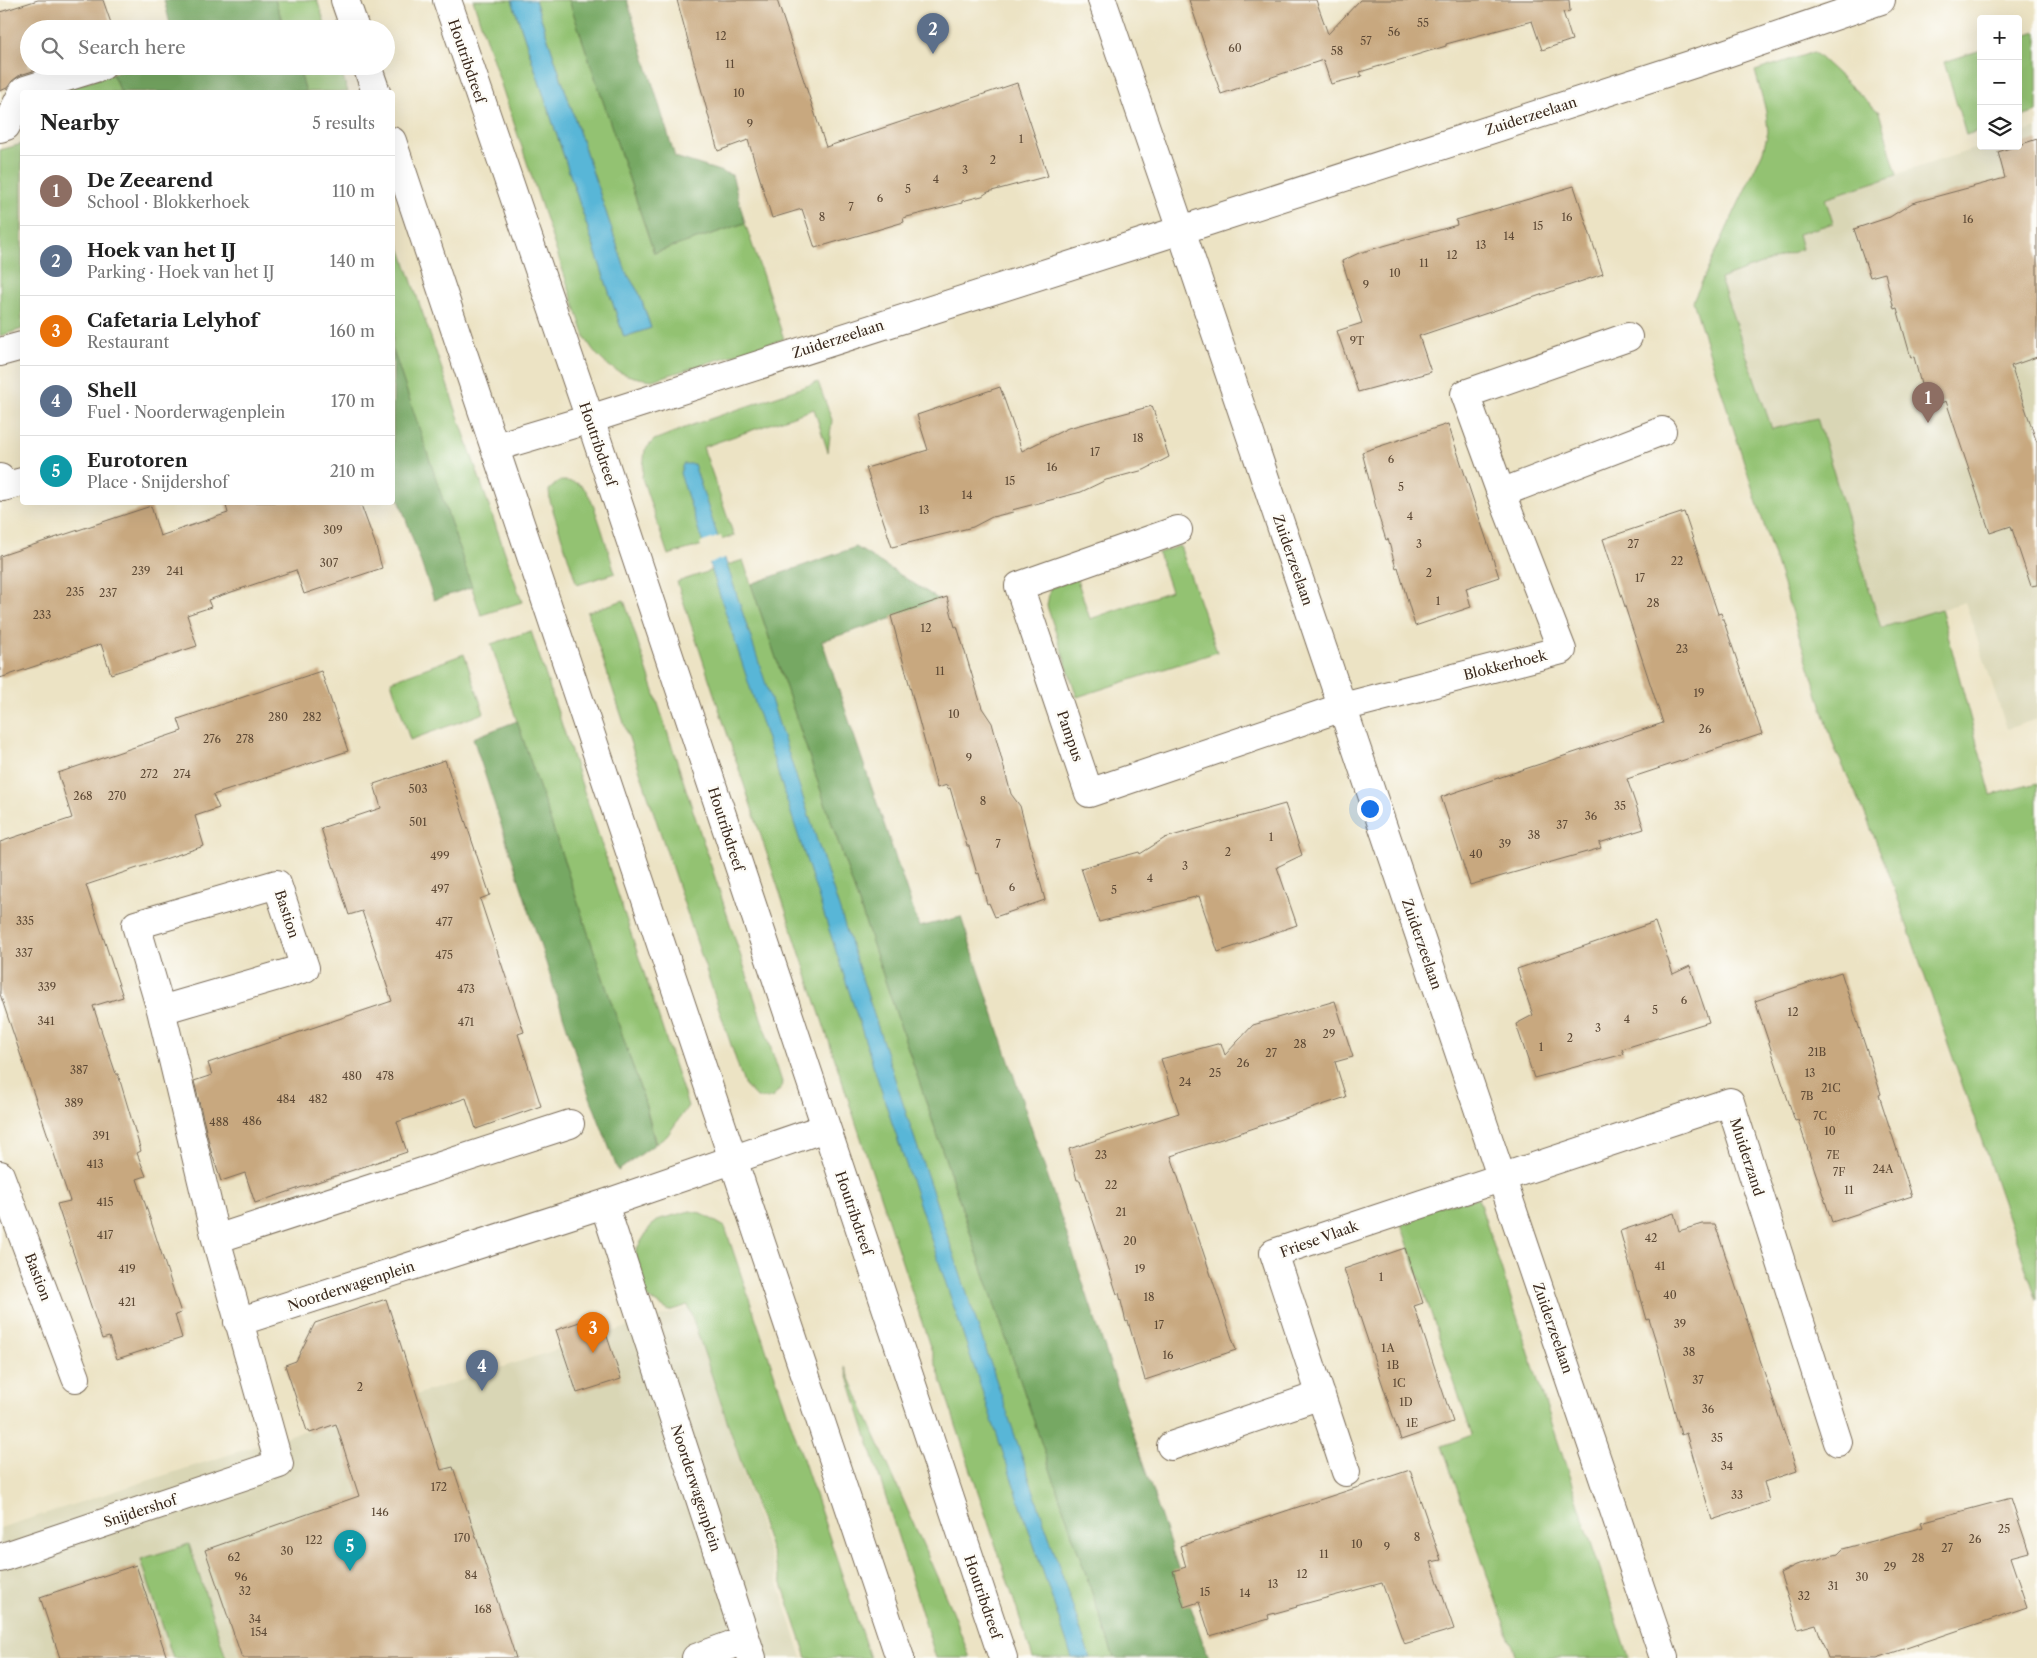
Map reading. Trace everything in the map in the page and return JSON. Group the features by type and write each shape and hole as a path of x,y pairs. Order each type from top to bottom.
{"street":[{"path":"345,0 352,20"},
{"name":"Houtribdreef","path":"447,0 590,419 1003,1658"},
{"path":"1102,0 1181,230"},
{"name":"Zuiderzeelaan","path":"496,447 590,419 1181,230 1721,55 1881,0"},
{"path":"25,90 73,75"},
{"path":"370,75 375,90"},
{"path":"0,128 6,126 20,99"},
{"path":"395,150 900,1658"},
{"name":"Zuiderzeelaan","path":"1181,230 1664,1658"},
{"name":"Blokkerhoek","path":"1342,707 1562,650 1465,394 1628,337"},
{"path":"0,352 20,347"},
{"path":"1502,493 1662,431"},
{"path":"0,478 3,487 20,483"},
{"name":"Pampus","path":"1178,530 1019,586 1089,793 1342,707"},
{"name":"Bastion","path":"161,1010 305,968 277,884 136,925 161,1010 238,1322"},
{"name":"Muiderzand","path":"1502,1177 1730,1102 1838,1442"},
{"path":"216,1239 570,1124"},
{"name":"Noorderwagenplein","path":"238,1322 604,1204 734,1161 825,1128"},
{"name":"Bastion","path":"0,1176 76,1378"},
{"name":"Friese Vlaak","path":"1346,1472 1274,1253 1502,1177"},
{"name":"Noorderwagenplein","path":"604,1204 749,1649"},
{"name":"Snijdershof","path":"0,1558 279,1464 238,1322"},
{"path":"1171,1446 1320,1395"},
{"path":"696,1658 749,1649"}],"shaded area":[{"path":"2037,128 2037,719 2007,729 1965,602 1881,628 1817,418 1772,429 1720,279 1802,249 1798,234 1824,198 1977,148 1977,150 2022,150 2022,133"},
{"path":"690,1307 802,1658 0,1658 0,1528"}],"green space":[{"path":"164,0 275,0 282,20 169,20"},
{"path":"275,0 317,0 324,20 282,20"},
{"path":"473,0 512,0 624,337 651,328 639,293 626,272 535,0 569,0 654,253 745,223 784,339 653,380 621,373 598,356 585,337"},
{"path":"569,0 627,0 675,157 732,175 745,223 654,253"},
{"path":"2037,32 2037,112 2022,117 2022,60 2022,37"},
{"path":"1977,51 1977,131 1966,135 1944,62"},
{"path":"1814,52 1879,112 1897,175 1825,198 1833,223 1798,234 1802,249 1720,279 1772,429 1817,418 1881,628 1941,609 1991,795 2037,783 2037,1300 1891,879 1863,809 1835,749 1693,301 1763,151 1768,132 1766,111 1755,71"},
{"path":"112,75 120,90 61,90"},
{"path":"112,75 301,75 305,90 120,90"},
{"path":"301,75 342,75 347,90 305,90"},
{"path":"20,145 20,330 0,336 0,150"},
{"path":"395,233 522,602 481,615 395,356"},
{"path":"395,356 472,587 434,600 395,488"},
{"path":"818,382 832,420 828,452 814,409 703,447 734,536 668,555 642,478 645,450 654,440"},
{"path":"559,481 569,481 578,484 588,494 597,515 615,573 577,585 550,501 549,490"},
{"path":"1180,546 1217,652 1077,697 1047,606 1050,588 1077,579 1090,619 1171,591 1158,553"},
{"path":"856,547 943,602 822,641 919,927 961,917 1208,1658 1114,1658 751,584"},
{"path":"743,560 1114,1658 1033,1658 677,582"},
{"path":"624,600 783,1085 772,1098 757,1098 744,1084 587,612"},
{"path":"531,631 688,1106 667,1136 656,1144 645,1103 491,644"},
{"path":"464,654 484,713 410,740 391,681"},
{"path":"517,721 645,1103 655,1144 618,1171 587,1089 473,738"},
{"path":"1478,1198 1629,1658 1516,1658 1442,1446 1472,1435 1398,1215"},
{"path":"690,1211 701,1213 725,1227 870,1658 807,1658 688,1305 669,1311 642,1294 638,1282 636,1250 650,1227 660,1219"},
{"path":"845,1367 952,1611 970,1658 936,1658"},
{"path":"189,1544 226,1658 173,1658 141,1559"}],"water":[{"path":"512,0 535,0 626,272 639,293 651,328 624,337"},
{"path":"683,464 694,464 909,1122 1090,1658 1072,1658 894,1129 680,473"}],"pier":[{"path":"721,536 727,557 707,564 700,543"}],"building":[{"path":"38,0 103,0 110,20 20,20 20,75 7,88 0,91 0,12"},
{"path":"677,0 777,0 826,147 1017,83 1048,176 988,192 982,196 962,201 962,203 903,218 904,222 815,248 802,209 772,218 748,140 718,151"},
{"path":"1189,0 1316,0 1328,34 1360,0 1569,0 1570,11 1563,12 1572,40 1542,50 1532,21 1446,44 1446,46 1360,72 1362,76 1331,84 1323,60 1221,94"},
{"path":"2037,139 2037,357 2011,366 2037,443 2037,585 2031,586 2011,526 1990,533 1946,401 1927,408 1914,357 1911,358 1897,308 1894,309 1885,273 1870,277 1854,229 1890,217 1912,203 2005,178 1998,152 2022,150 2022,144"},
{"path":"1574,186 1603,274 1419,336 1431,372 1358,392 1337,331 1362,323 1342,261 1359,253 1457,225 1456,220"},
{"path":"1000,387 1022,451 1068,428 1152,406 1169,457 1144,470 1106,480 1081,492 1012,510 1013,512 992,517 973,527 892,547 866,468 928,450 917,415"},
{"path":"1448,424 1499,577 1466,588 1471,607 1415,626 1398,567 1396,568 1388,539 1386,540 1377,511 1362,452"},
{"path":"226,505 361,505 382,568 304,594 296,570 208,600 211,607 187,615 197,646 111,674 101,644 0,678 0,556 151,506 160,536 228,513"},
{"path":"1684,512 1718,614 1721,613 1762,734 1627,779 1644,829 1599,843 1601,848 1470,885 1441,797 1663,723 1603,539"},
{"path":"947,597 982,708 992,723 1011,794 1020,806 1045,900 995,917 989,903 987,904 979,873 977,874 969,846 967,846 950,788 948,789 947,785 937,788 891,616"},
{"path":"321,671 348,751 213,795 219,808 195,816 204,846 86,885 123,997 93,1006 116,1074 118,1074 141,1151 137,1153 146,1176 137,1179 181,1313 175,1315 182,1338 117,1359 109,1337 102,1339 57,1204 70,1201 0,994 0,842 72,818 58,773 182,731 178,719"},
{"path":"445,760 490,895 480,899 524,1032 518,1034 541,1106 476,1129 466,1098 397,1122 407,1152 255,1203 245,1173 221,1181 211,1151 194,1081 212,1075 208,1063 392,1001 362,911 349,915 321,828 381,808 374,784"},
{"path":"1285,804 1302,855 1277,867 1297,925 1218,952 1199,896 1099,922 1081,868 1139,852 1140,854 1165,838"},
{"path":"1655,922 1673,974 1690,966 1709,1022 1622,1049 1624,1054 1534,1078 1516,1024 1533,1015 1517,969"},
{"path":"1841,972 1912,1196 1832,1222 1798,1120 1795,1121 1755,1001"},
{"path":"1335,1001 1353,1057 1335,1062 1346,1097 1171,1156 1236,1350 1145,1380 1128,1321 1126,1322 1119,1293 1117,1294 1080,1180 1077,1180 1069,1149 1179,1113 1161,1059 1221,1043 1225,1055 1253,1025"},
{"path":"1674,1213 1679,1231 1702,1224 1715,1224 1797,1471 1764,1482 1769,1501 1712,1520 1686,1433 1681,1435 1658,1348 1649,1319 1647,1320 1639,1291 1637,1291 1620,1231"},
{"path":"1405,1248 1423,1303 1414,1306 1453,1422 1401,1440 1344,1269"},
{"path":"386,1299 441,1470 453,1467 516,1658 242,1658 205,1550 359,1496 336,1424 310,1433 307,1431 285,1365 296,1361 315,1323"},
{"path":"600,1315 621,1379 577,1393 556,1330"},
{"path":"1410,1470 1441,1560 1431,1562 1454,1629 1404,1644 1382,1583 1296,1606 1268,1615 1269,1619 1210,1636 1199,1602 1184,1607 1173,1571 1186,1567 1180,1546"},
{"path":"2011,1498 2029,1552 2010,1557 2027,1607 1877,1658 1828,1658 1816,1624 1798,1629 1780,1573 1796,1565 1838,1554 1843,1549 1923,1527 1921,1522"},
{"path":"136,1565 167,1658 60,1658 40,1597"}],"place":[{"name":"Hoek van het IJ","path":"933,54"},
{"name":"De Zeearend","path":"1928,423"},
{"name":"Cafetaria Lelyhof","path":"593,1353"},
{"name":"Shell","path":"482,1391"},
{"name":"Eurotoren","path":"350,1571"}]}
